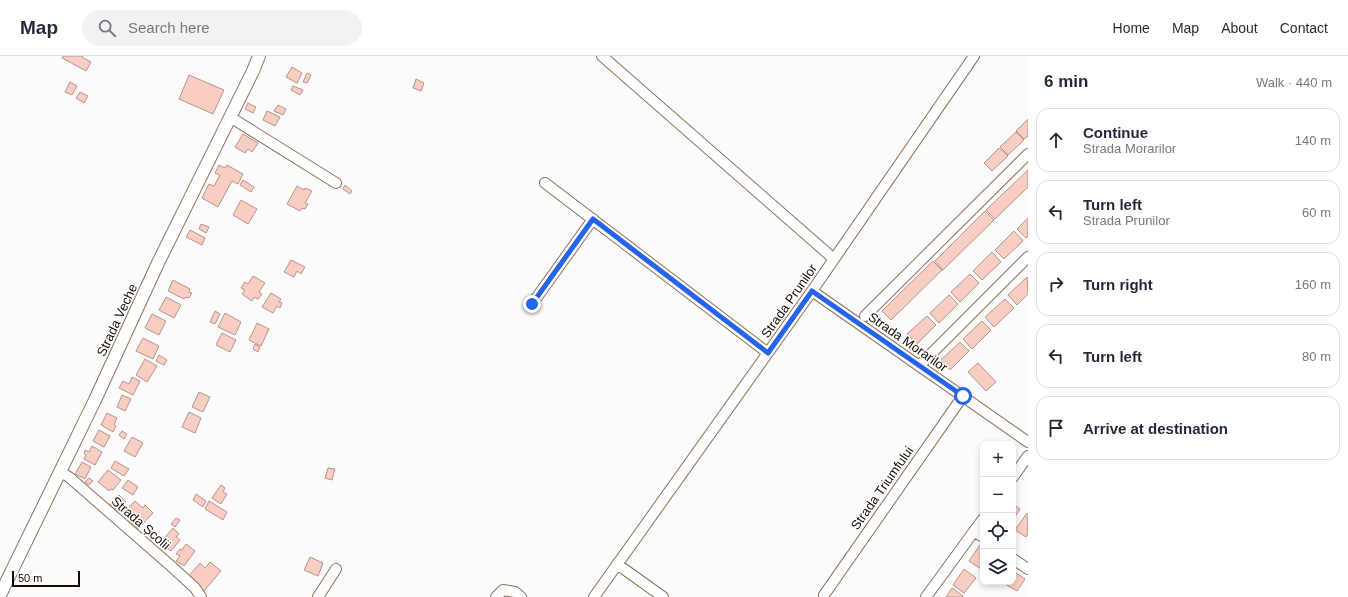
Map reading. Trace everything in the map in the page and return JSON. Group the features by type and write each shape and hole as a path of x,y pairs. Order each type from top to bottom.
{"street":[{"name":"Strada Veche","path":"0,595 95,400 158,263 259,56"},
{"path":"602,56 834,259"},
{"name":"Strada Prunilor","path":"594,597 812,291 974,56"},
{"path":"230,117 336,183"},
{"path":"865,316 1028,154"},
{"path":"546,183 768,353"},
{"path":"532,304 593,219"},
{"path":"919,366 1028,257"},
{"name":"Strada Morarilor","path":"812,291 1028,442"},
{"name":"Strada Triumfului","path":"824,595 963,396"},
{"path":"1016,473 1028,456"},
{"name":"Strada Școlii","path":"60,472 69,476 171,566 195,588 202,597"},
{"path":"926,597 980,523"},
{"path":"974,531 980,536"},
{"path":"1016,560 1028,569"},
{"path":"617,564 660,596"},
{"path":"318,597 336,569"},
{"path":"496,597 503,590 515,592 521,597"}],"building":[{"path":"63,56 83,56 82,57 91,62 86,71 62,58"},
{"path":"292,67 302,73 297,83 286,77"},
{"path":"307,73 311,75 307,83 303,82"},
{"path":"189,75 224,90 213,114 179,99"},
{"path":"416,79 424,83 421,91 413,88"},
{"path":"70,82 77,86 72,95 65,92"},
{"path":"293,86 303,90 300,95 291,90"},
{"path":"80,92 88,96 84,103 76,98"},
{"path":"248,103 256,107 253,113 245,109"},
{"path":"278,105 286,109 283,115 274,111"},
{"path":"267,111 280,117 275,126 263,120"},
{"path":"1028,119 1028,136 1024,139 1016,131"},
{"path":"1016,132 1024,140 1008,155 1000,147"},
{"path":"243,134 258,143 252,152 248,149 245,153 235,147"},
{"path":"999,148 1008,156 992,171 984,163"},
{"path":"219,165 225,168 227,165 243,174 238,184 232,181 218,207 202,198 209,184 214,186 220,175 215,173"},
{"path":"1028,170 1028,187 995,219 986,210"},
{"path":"243,180 254,187 251,192 240,185"},
{"path":"345,185 352,191 350,194 343,189"},
{"path":"297,186 304,190 305,188 312,191 305,203 308,204 305,209 302,208 300,211 287,204"},
{"path":"241,200 257,209 248,224 233,215"},
{"path":"985,211 994,220 943,270 935,261"},
{"path":"1028,218 1028,236 1026,238 1017,229"},
{"path":"201,224 209,227 206,233 199,229"},
{"path":"190,230 205,238 202,245 186,237"},
{"path":"1014,231 1023,241 1004,259 995,250"},
{"path":"992,252 1001,262 982,280 973,271"},
{"path":"291,260 305,267 301,274 297,271 294,277 284,272"},
{"path":"933,261 942,270 891,320 882,311"},
{"path":"970,274 979,283 960,302 951,292"},
{"path":"253,276 265,283 259,292 262,294 258,299 254,297 252,301 242,294 245,290 241,288 245,282 248,284"},
{"path":"1027,277 1028,294 1017,305 1008,295"},
{"path":"173,280 190,289 189,292 192,293 189,298 186,297 184,299 168,291"},
{"path":"271,293 281,299 279,302 282,303 280,308 277,306 273,313 262,307"},
{"path":"949,295 958,304 939,323 930,313"},
{"path":"166,297 181,305 174,318 159,310"},
{"path":"1005,299 1014,308 994,327 985,317"},
{"path":"215,311 220,314 215,324 210,322"},
{"path":"225,313 241,322 235,335 218,327"},
{"path":"152,314 166,321 159,335 145,328"},
{"path":"927,316 936,325 917,344 907,334"},
{"path":"982,321 991,330 972,349 963,339"},
{"path":"257,323 269,329 261,346 249,340"},
{"path":"222,333 236,340 230,352 216,345"},
{"path":"143,338 159,346 153,359 136,351"},
{"path":"960,342 969,351 950,370 941,360"},
{"path":"255,344 260,347 258,352 253,349"},
{"path":"159,355 167,360 164,365 156,361"},
{"path":"145,359 157,366 147,382 136,375"},
{"path":"978,363 996,382 986,391 968,372"},
{"path":"132,377 140,381 133,395 119,388 123,381 129,384"},
{"path":"199,392 210,397 203,412 192,407"},
{"path":"122,395 131,399 125,411 117,407"},
{"path":"189,412 201,418 195,433 182,427"},
{"path":"107,413 117,418 114,425 116,426 113,432 101,425"},
{"path":"99,430 110,436 104,447 93,441"},
{"path":"122,431 127,434 124,439 119,435"},
{"path":"132,437 143,443 135,457 124,451"},
{"path":"92,446 102,452 95,465 84,459 86,455 84,453 85,450 89,452"},
{"path":"115,461 129,469 124,476 111,468"},
{"path":"82,462 91,467 85,479 75,474"},
{"path":"328,468 335,469 332,480 325,478"},
{"path":"108,470 121,480 113,490 111,489 109,491 98,482"},
{"path":"89,478 93,481 89,485 85,482"},
{"path":"128,480 138,487 133,495 122,488"},
{"path":"221,485 225,488 223,492 227,494 221,504 212,498"},
{"path":"196,494 206,501 203,507 193,500"},
{"path":"119,495 126,502 117,511 110,504"},
{"path":"135,501 143,508 145,505 153,513 138,529 130,522 134,513 128,508"},
{"path":"209,501 227,512 223,520 205,509"},
{"path":"1016,506 1020,509 1016,515"},
{"path":"1027,513 1028,534 1026,537 1016,531"},
{"path":"176,518 180,520 175,527 171,524"},
{"path":"173,528 179,534 176,537 180,540 171,551 161,542"},
{"path":"186,544 195,551 184,566 176,561 180,556 176,554 180,549 182,550"},
{"path":"980,545 980,568 969,561"},
{"path":"310,557 323,563 318,576 304,570"},
{"path":"210,562 221,571 204,591 188,577 200,563 205,568"},
{"path":"964,569 976,578 964,593 953,585"},
{"path":"1016,573 1025,579 1017,591 1007,585 1016,585"},
{"path":"952,588 963,596 946,597"}],"route":[{"path":"532,304 593,219 768,353 812,291 963,396"}]}
